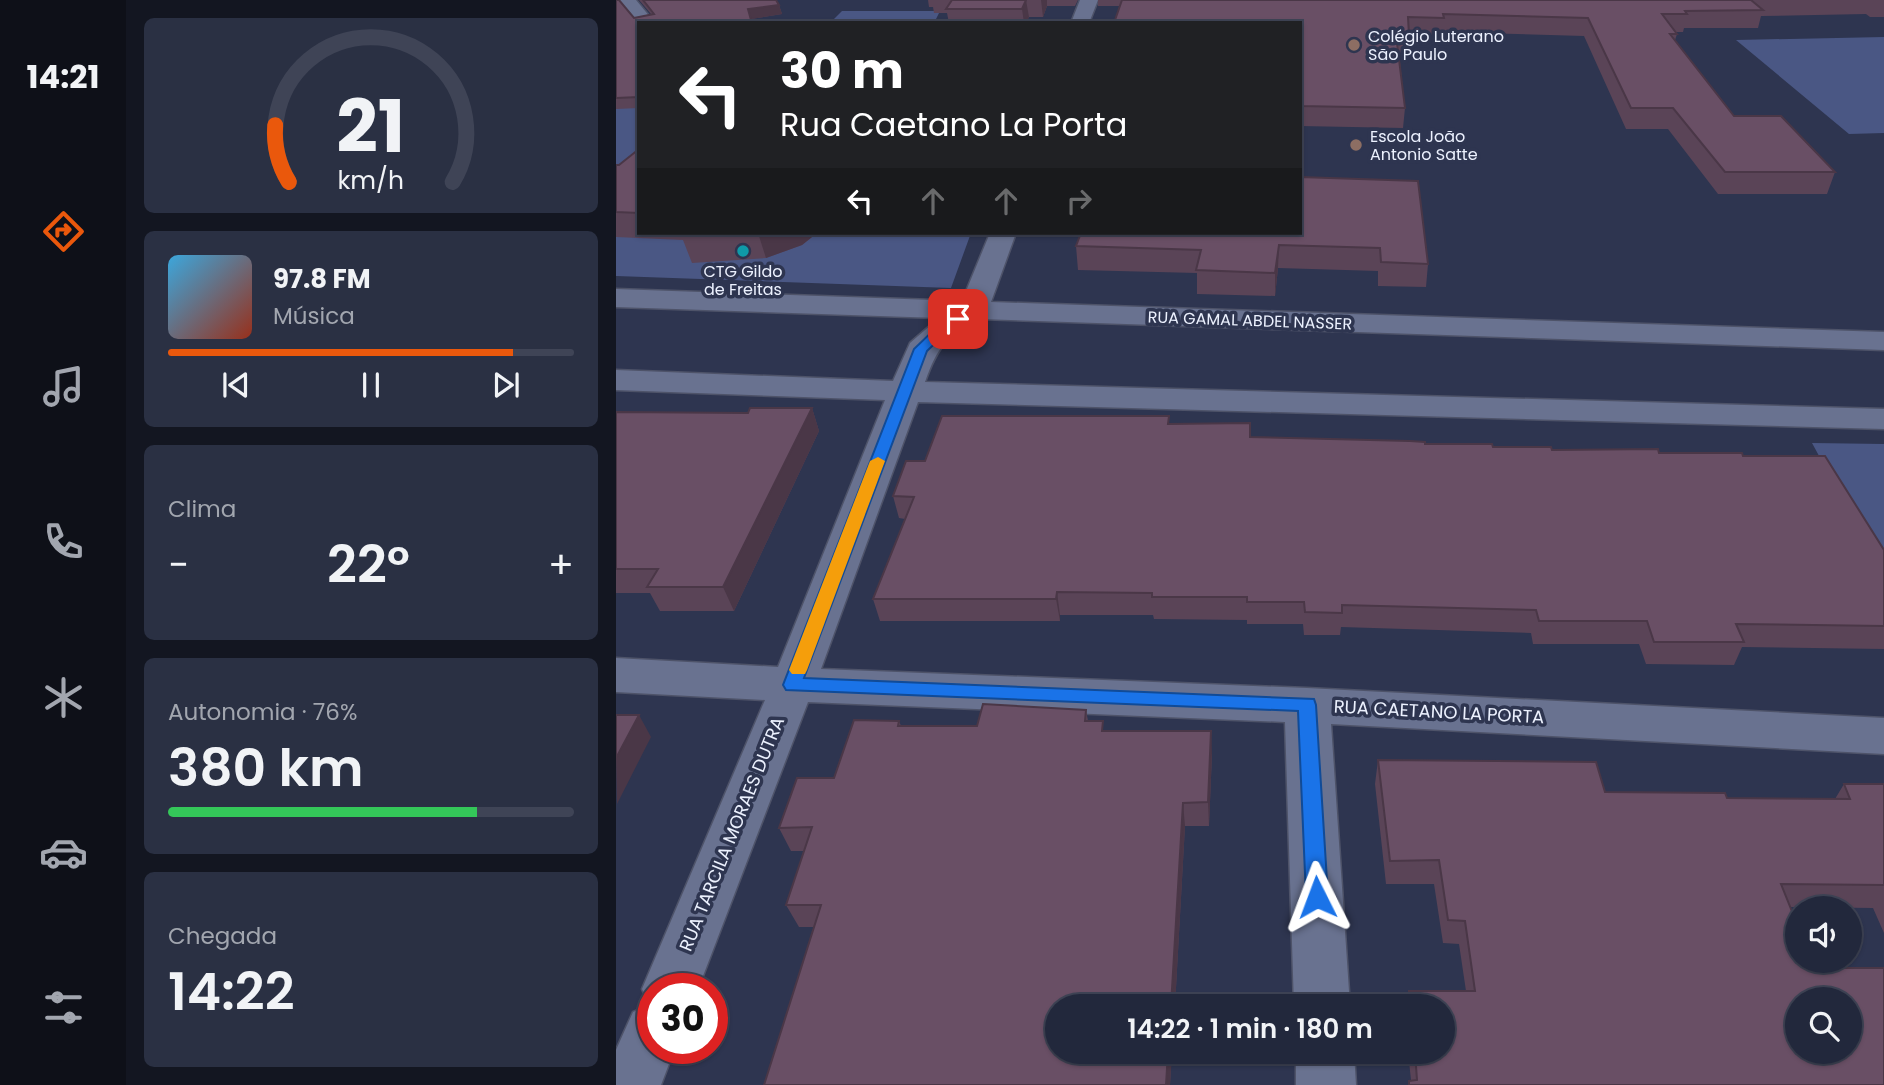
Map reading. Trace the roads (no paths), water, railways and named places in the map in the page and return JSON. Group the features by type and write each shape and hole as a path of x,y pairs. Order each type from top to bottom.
{"street":[{"path":"627,0 644,21"},
{"path":"1081,21 1089,0"},
{"path":"973,310 1002,235"},
{"name":"RUA GAMAL ABDEL NASSER","path":"616,298 1884,341"},
{"name":"RUA TARCILA MORAES DUTRA","path":"676,973 793,685 921,349 944,327 973,310"},
{"path":"616,380 904,391 1884,419"},
{"name":"RUA CAETANO LA PORTA","path":"616,675 793,685 1307,705 1884,736"},
{"path":"1307,705 1321,994"},
{"path":"631,1085 640,1064"},
{"path":"1325,1064 1326,1085"}],"place":[{"name":"Colégio Luterano São Paulo","path":"1354,45"},
{"name":"Escola João Antonio Satte","path":"1356,145"},
{"name":"CTG Gildo de Freitas","path":"743,251"}]}
